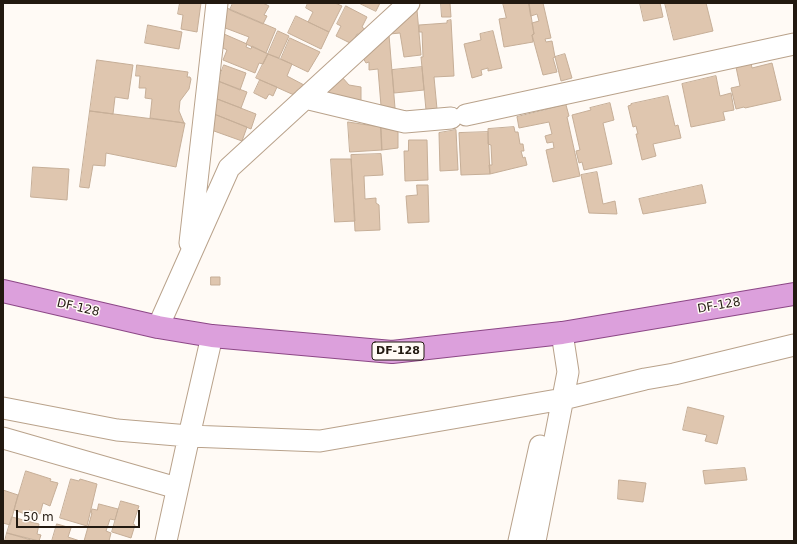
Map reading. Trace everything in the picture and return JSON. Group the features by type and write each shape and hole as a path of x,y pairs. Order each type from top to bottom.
{"main road":[{"name":"DF-128","path":"3,291 158,327 212,336 392,352 562,333 794,294"}],"street":[{"path":"188,262 217,3"},
{"path":"158,327 229,168 408,3"},
{"path":"305,98 405,122 459,116 794,44"},
{"path":"518,541 532,478 557,400 568,372 562,333"},
{"path":"166,541 188,436 212,336"},
{"path":"3,408 117,430 188,436 320,441 557,400 794,345"},
{"path":"535,541 557,400"},
{"path":"3,438 177,488"}],"building":[{"path":"180,3 201,3 197,32 181,29 183,15 178,14"},
{"path":"233,3 263,3 269,6 264,15 267,16 263,24 230,10"},
{"path":"308,3 335,3 342,6 329,32 308,22 313,12 306,8"},
{"path":"359,3 380,3 376,11"},
{"path":"441,3 450,3 451,17 442,17"},
{"path":"503,3 529,3 534,34 532,35 533,42 504,47 499,19 506,18"},
{"path":"529,3 543,3 551,38 545,39 546,42 552,41 555,57 553,58 557,72 543,75 532,35 534,34 532,23 539,21 537,14 531,16"},
{"path":"640,3 660,3 663,17 644,21"},
{"path":"665,3 706,3 713,31 674,40"},
{"path":"346,6 367,17 362,27 367,31 361,35 357,34 352,44 336,36 341,26 337,24"},
{"path":"227,8 276,29 266,53 246,44 249,37 220,26"},
{"path":"417,10 421,55 404,57 400,33 390,34"},
{"path":"296,16 329,32 321,49 288,33"},
{"path":"451,20 454,76 434,77 437,109 426,110 421,57 423,57 422,32 419,32 419,25 447,23 447,21"},
{"path":"148,25 182,32 179,49 145,43"},
{"path":"278,31 289,36 279,58 268,54"},
{"path":"493,31 502,68 488,71 488,68 481,70 482,75 472,78 464,44 481,40 480,34"},
{"path":"224,34 247,44 246,47 251,49 252,46 268,54 263,64 259,63 255,73 223,60 227,50 219,46"},
{"path":"389,35 395,108 381,106 378,69 369,70 369,62 366,63 363,58"},
{"path":"290,38 320,52 308,72 281,59"},
{"path":"268,54 292,64 287,76 304,85 294,95 256,78"},
{"path":"565,54 572,78 561,81 555,57"},
{"path":"97,60 133,65 128,99 115,97 113,114 90,111"},
{"path":"751,63 752,68 772,63 781,100 736,109 731,88 740,86 736,67"},
{"path":"137,65 188,72 187,77 190,77 191,79 189,89 180,101 179,111 184,123 150,118 152,99 145,98 146,88 139,88 140,76 136,76"},
{"path":"224,65 246,73 240,90 218,81"},
{"path":"422,67 424,90 394,93 392,70"},
{"path":"716,76 720,96 731,93 734,110 723,112 725,120 691,127 682,84"},
{"path":"342,77 349,85 361,87 361,103 325,94"},
{"path":"260,80 277,87 273,96 269,94 266,99 254,93"},
{"path":"218,81 247,92 241,108 212,97"},
{"path":"668,96 675,126 678,125 681,138 653,144 656,156 642,160 636,134 638,134 636,126 633,127 628,106 631,104"},
{"path":"212,97 256,114 251,129 207,111"},
{"path":"610,103 614,120 603,123 612,164 584,170 582,162 579,163 576,151 580,150 572,115 591,110 590,108"},
{"path":"566,105 569,116 567,117 580,176 553,182 546,150 554,148 553,142 547,143 545,136 552,134 549,122 519,128 517,117"},
{"path":"90,111 185,123 176,167 106,153 105,166 93,165 89,188 80,187"},
{"path":"206,111 247,127 242,141 200,126"},
{"path":"348,122 381,127 382,150 350,152"},
{"path":"514,127 515,132 518,132 520,144 523,144 524,151 521,151 523,158 525,157 527,165 490,174 489,165 492,165 491,145 488,144 488,129"},
{"path":"381,128 398,131 398,148 382,150"},
{"path":"456,130 458,170 440,171 439,133"},
{"path":"488,132 490,174 461,175 459,133"},
{"path":"409,140 427,140 428,180 405,181 404,151 408,151"},
{"path":"381,154 383,175 364,176 365,199 376,198 376,203 379,205 380,230 355,231 351,155"},
{"path":"331,159 351,159 355,221 335,222"},
{"path":"33,167 69,169 67,200 31,197"},
{"path":"597,172 603,204 615,201 617,214 589,213 581,175"},
{"path":"417,185 428,185 429,222 408,223 406,196 417,195"},
{"path":"702,185 706,203 643,214 639,199"},
{"path":"211,277 220,277 220,285 211,285"},
{"path":"688,407 724,416 717,444 705,441 707,435 683,430"},
{"path":"745,468 747,480 705,484 703,471"},
{"path":"26,471 51,479 50,481 58,483 50,506 43,503 40,514 29,510 28,515 14,510"},
{"path":"71,479 79,481 80,479 97,484 87,526 60,518"},
{"path":"619,480 646,483 643,502 618,499"},
{"path":"3,490 18,495 10,525 3,523"},
{"path":"121,501 139,506 133,524 135,525 131,538 112,532"},
{"path":"99,504 118,509 115,520 110,519 106,531 111,533 109,541 84,541 92,509 97,510"},
{"path":"12,517 39,524 37,534 41,535 39,541 7,533"},
{"path":"57,524 71,528 68,537 80,541 52,541"},
{"path":"7,533 31,540 36,541 5,541"}]}
